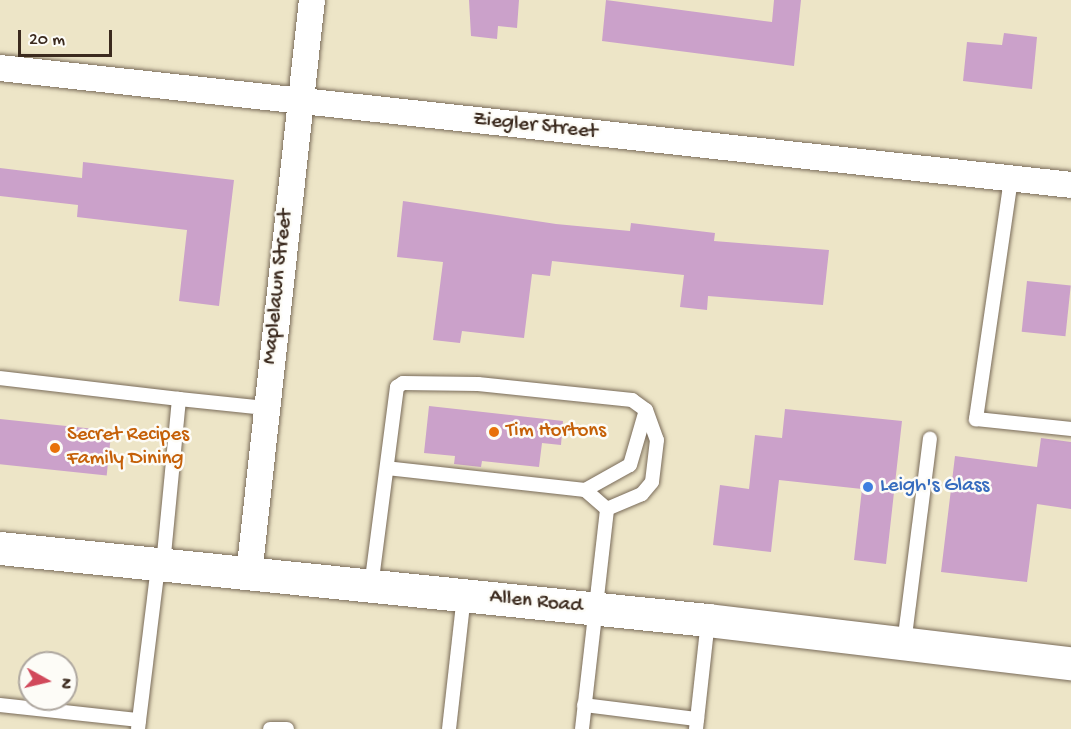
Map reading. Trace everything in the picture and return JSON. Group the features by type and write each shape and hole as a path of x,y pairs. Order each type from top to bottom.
{"main road":[{"name":"Allen Road","path":"0,548 708,620 1071,663"}],"street":[{"name":"Maplelawn Street","path":"249,575 312,0"},
{"name":"Ziegler Street","path":"0,68 1071,185"}],"lane":[{"path":"1011,179 976,419 1071,429"},
{"path":"0,378 266,408"},
{"path":"371,587 397,387 409,382 478,384 632,400 646,410 657,440 652,482 642,494 607,509"},
{"path":"0,705 139,725 161,565 179,399"},
{"path":"585,490 630,465 646,410"},
{"path":"903,644 930,439"},
{"path":"387,468 585,490 607,509"},
{"path":"582,729 607,509"},
{"path":"449,729 464,596"},
{"path":"584,705 696,724 708,620"},
{"path":"270,729 287,729"}],"building":[{"path":"469,0 519,0 517,28 498,26 497,39 471,36"},
{"path":"606,0 772,22 774,0 801,0 794,66 602,41"},
{"path":"1004,33 1037,37 1032,89 963,81 967,42 1002,45"},
{"path":"83,162 234,180 219,306 179,301 187,230 77,217 78,205 0,196 0,168 82,178"},
{"path":"403,201 556,224 630,231 631,223 715,233 714,241 829,250 823,305 708,296 707,310 680,307 684,275 552,261 550,276 532,274 524,338 462,331 460,343 433,340 443,262 397,257"},
{"path":"1027,281 1071,286 1065,336 1022,332"},
{"name":"Tim Hortons","path":"429,406 563,421 561,445 542,443 539,467 482,461 481,467 454,464 455,456 424,453"},
{"name":"Leigh's Glass","path":"785,409 902,421 886,564 854,560 862,489 779,480 771,552 713,545 720,485 749,489 755,435 782,438"},
{"name":"Secret Recipes Family Dining","path":"0,419 111,431 107,475 0,464"},
{"path":"1041,438 1071,442 1071,509 1037,504 1027,582 941,572 955,456 1037,467"}],"place":[{"name":"Tim Hortons","path":"494,432"},
{"name":"Secret Recipes Family Dining","path":"55,448"},
{"name":"Leigh's Glass","path":"868,487"}]}
